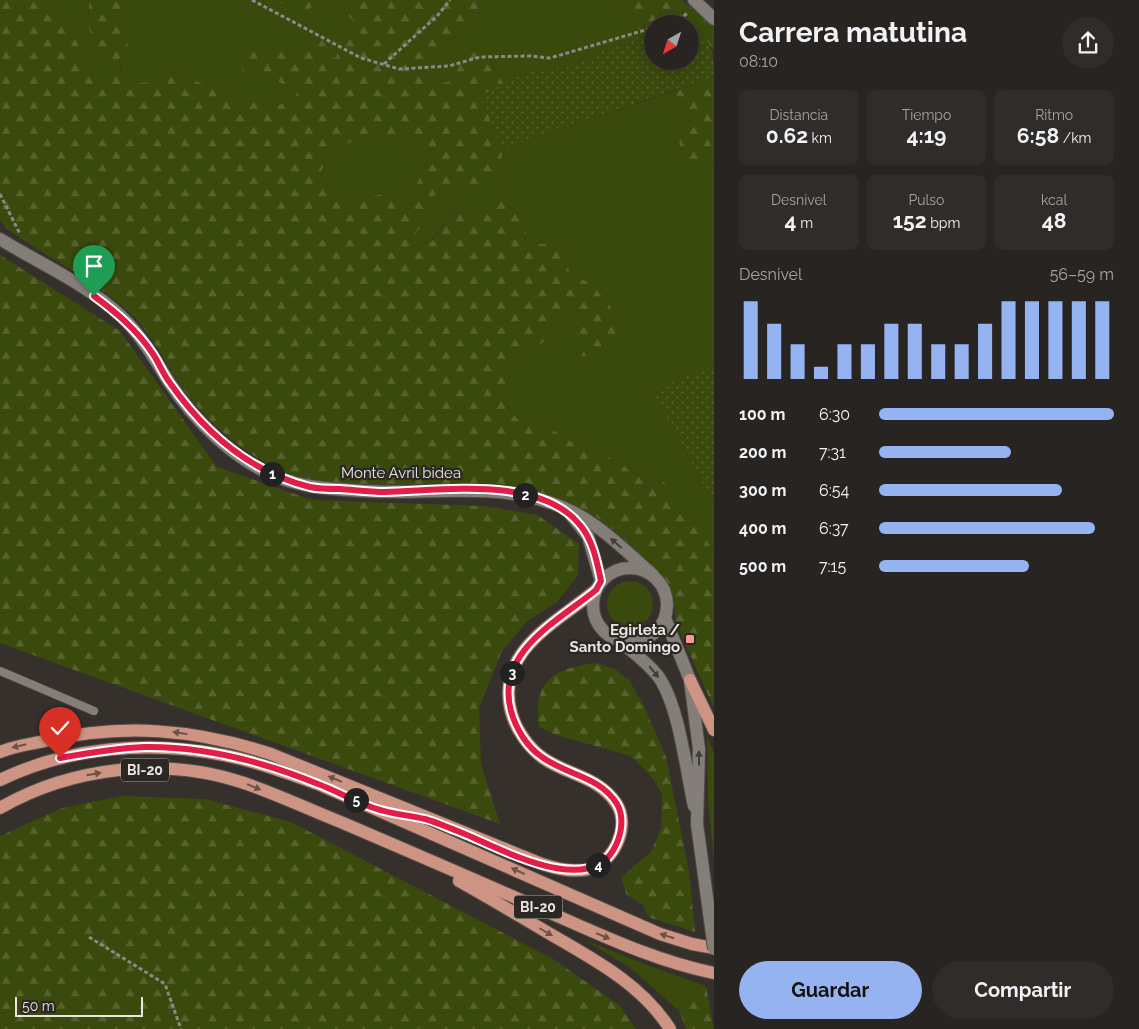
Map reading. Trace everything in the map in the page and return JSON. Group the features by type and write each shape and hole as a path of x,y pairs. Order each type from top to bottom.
{"main road":[{"path":"0,752 83,732 155,729 234,741 559,869 590,869 603,862 614,849 620,837 621,824 617,805 598,784 543,758 529,745 515,724 508,700 508,687 514,666 536,635 599,586"},
{"path":"690,680 714,730"},
{"name":"BI-20","path":"0,780 26,767 101,750 168,748 223,755 269,766 318,784 660,934 714,948"},
{"name":"BI-20","path":"0,808 20,797 55,783 92,774 118,770 172,769 203,773 242,783 382,839 604,937 696,969 714,973"},
{"path":"375,809 428,819"},
{"path":"382,839 604,966 636,989 661,1015 670,1029"}],"street":[{"path":"696,1 714,19"},
{"name":"Monte Avril bidea","path":"0,239 94,296 120,315 140,336 170,383 200,421 233,452 275,476 312,487 383,492 500,490 541,500 565,510 601,530 653,575"},
{"name":"Monte Avril bidea","path":"565,510 588,536 599,586"},
{"path":"618,640 637,641 646,638 661,626 665,618 667,599 664,590 653,575 644,570 626,568 616,570 599,586 593,605 596,620 609,635 618,640 650,667 665,688 675,719 697,824 714,948"},
{"path":"665,618 690,680 699,749 697,824"}],"lane":[{"path":"0,671 94,711"}],"path":[{"path":"252,0 361,58 399,69 448,66 480,57 530,56 550,58 644,30"},
{"path":"384,65 438,15 450,0"},
{"path":"685,15 696,1"},
{"path":"0,194 20,233 26,255"},
{"path":"88,938 165,984 181,1029"}],"green space":[{"path":"0,0 56,0 62,19 75,33 80,55 94,64 92,77 101,86 108,79 108,61 94,43 88,26 89,0 119,0 128,45 119,60 122,76 133,83 154,82 165,71 183,75 229,96 270,106 293,101 298,91 272,79 243,73 240,56 254,48 297,50 318,33 334,59 348,39 353,20 339,9 343,0 479,0 478,18 428,60 432,87 453,80 466,50 488,57 504,85 480,96 503,149 499,176 481,189 464,184 431,197 414,189 425,168 428,154 405,140 364,137 326,152 320,180 337,198 355,201 385,193 407,205 421,200 432,205 432,216 417,231 409,248 432,241 458,206 479,211 497,201 519,203 527,224 525,243 545,244 563,254 570,273 591,284 610,306 618,326 614,343 597,358 582,356 573,333 575,316 563,307 552,320 550,338 512,362 503,402 521,423 551,429 572,442 617,461 644,480 663,481 691,510 714,554 714,708 675,621 675,608 670,588 659,572 644,557 599,519 567,502 540,493 513,488 457,484 335,484 307,480 282,471 249,452 218,428 204,414 181,386 144,328 128,311 101,289 7,229 0,220"},
{"path":"56,0 89,0 88,26 94,43 108,61 108,79 101,86 92,77 94,64 80,55 75,33 62,19"},
{"path":"119,0 276,0 286,6 317,2 328,4 330,0 343,0 339,9 353,20 348,39 334,60 318,33 297,50 254,48 243,73 272,79 298,91 293,101 270,106 229,96 183,75 165,71 155,82 133,83 122,76"},
{"path":"276,0 330,0 328,4 317,2 306,12 286,6"},
{"path":"479,0 611,0 616,7 631,6 635,28 644,30 644,35 607,49 572,66 532,70 504,85 488,57 453,80 432,88 428,60 478,18"},
{"path":"611,0 682,0 714,27 714,51 699,32 699,15 644,15 644,30 635,28 631,6 616,7"},
{"path":"699,32 711,47 714,77 503,149 480,96 532,70 572,66 607,49 644,35 644,70 699,70"},
{"path":"714,77 714,161 699,164 683,162 679,139 689,120 675,91"},
{"path":"675,91 689,120 679,139 699,164 714,161 714,365 653,391 714,504 714,554 663,481 644,480 617,461 572,442 551,429 521,423 503,402 512,362 550,338 552,320 563,307 575,316 573,333 591,284 570,273 563,254 545,244 525,243 527,224 497,202 479,211 458,206 431,241 408,248 417,231 432,216 421,200 407,205 385,193 355,201 337,198 320,180 326,152 364,137 405,140 428,154 425,168 414,189 431,197 464,184 499,176 503,149"},
{"path":"0,255 120,331 217,467 312,500 484,506 537,515 579,544 578,575 557,602 526,622 501,653 479,708 481,764 500,824 0,643"},
{"path":"714,365 714,504 652,390"},
{"path":"630,581 643,585 649,591 653,604 649,617 643,623 630,627 617,623 611,617 607,604 611,591 617,585"},
{"path":"596,663 615,669 629,680 643,704 666,757 689,871 695,932 648,917 643,905 626,894 621,877 651,852 661,828 662,794 651,776 631,756 556,735 539,727 539,698 549,680 558,673 568,669"},
{"path":"707,735 714,753 714,860 708,802"},
{"path":"122,796 205,799 291,822 553,959 619,1005 636,1029 0,1029 0,836 62,808"},
{"path":"585,940 706,986 692,991 679,1011 632,969"},
{"path":"706,986 714,1029 686,1029 679,1011 692,991"}],"place":[{"name":"Egirleta / Santo Domingo","path":"690,639"}],"route":[{"path":"60,758 101,750 144,747 223,755 269,766 318,784 375,809 428,819 559,869 590,869 603,862 614,849 620,837 621,814 611,796 598,784 584,776 543,758 529,745 515,724 508,700 508,687 514,666 524,650 536,635 596,590 601,581 588,536 580,524 565,510 554,504 500,490 459,489 383,492 312,487 275,476 233,452 200,421 170,383 154,355 140,336 120,315 94,296"}]}
